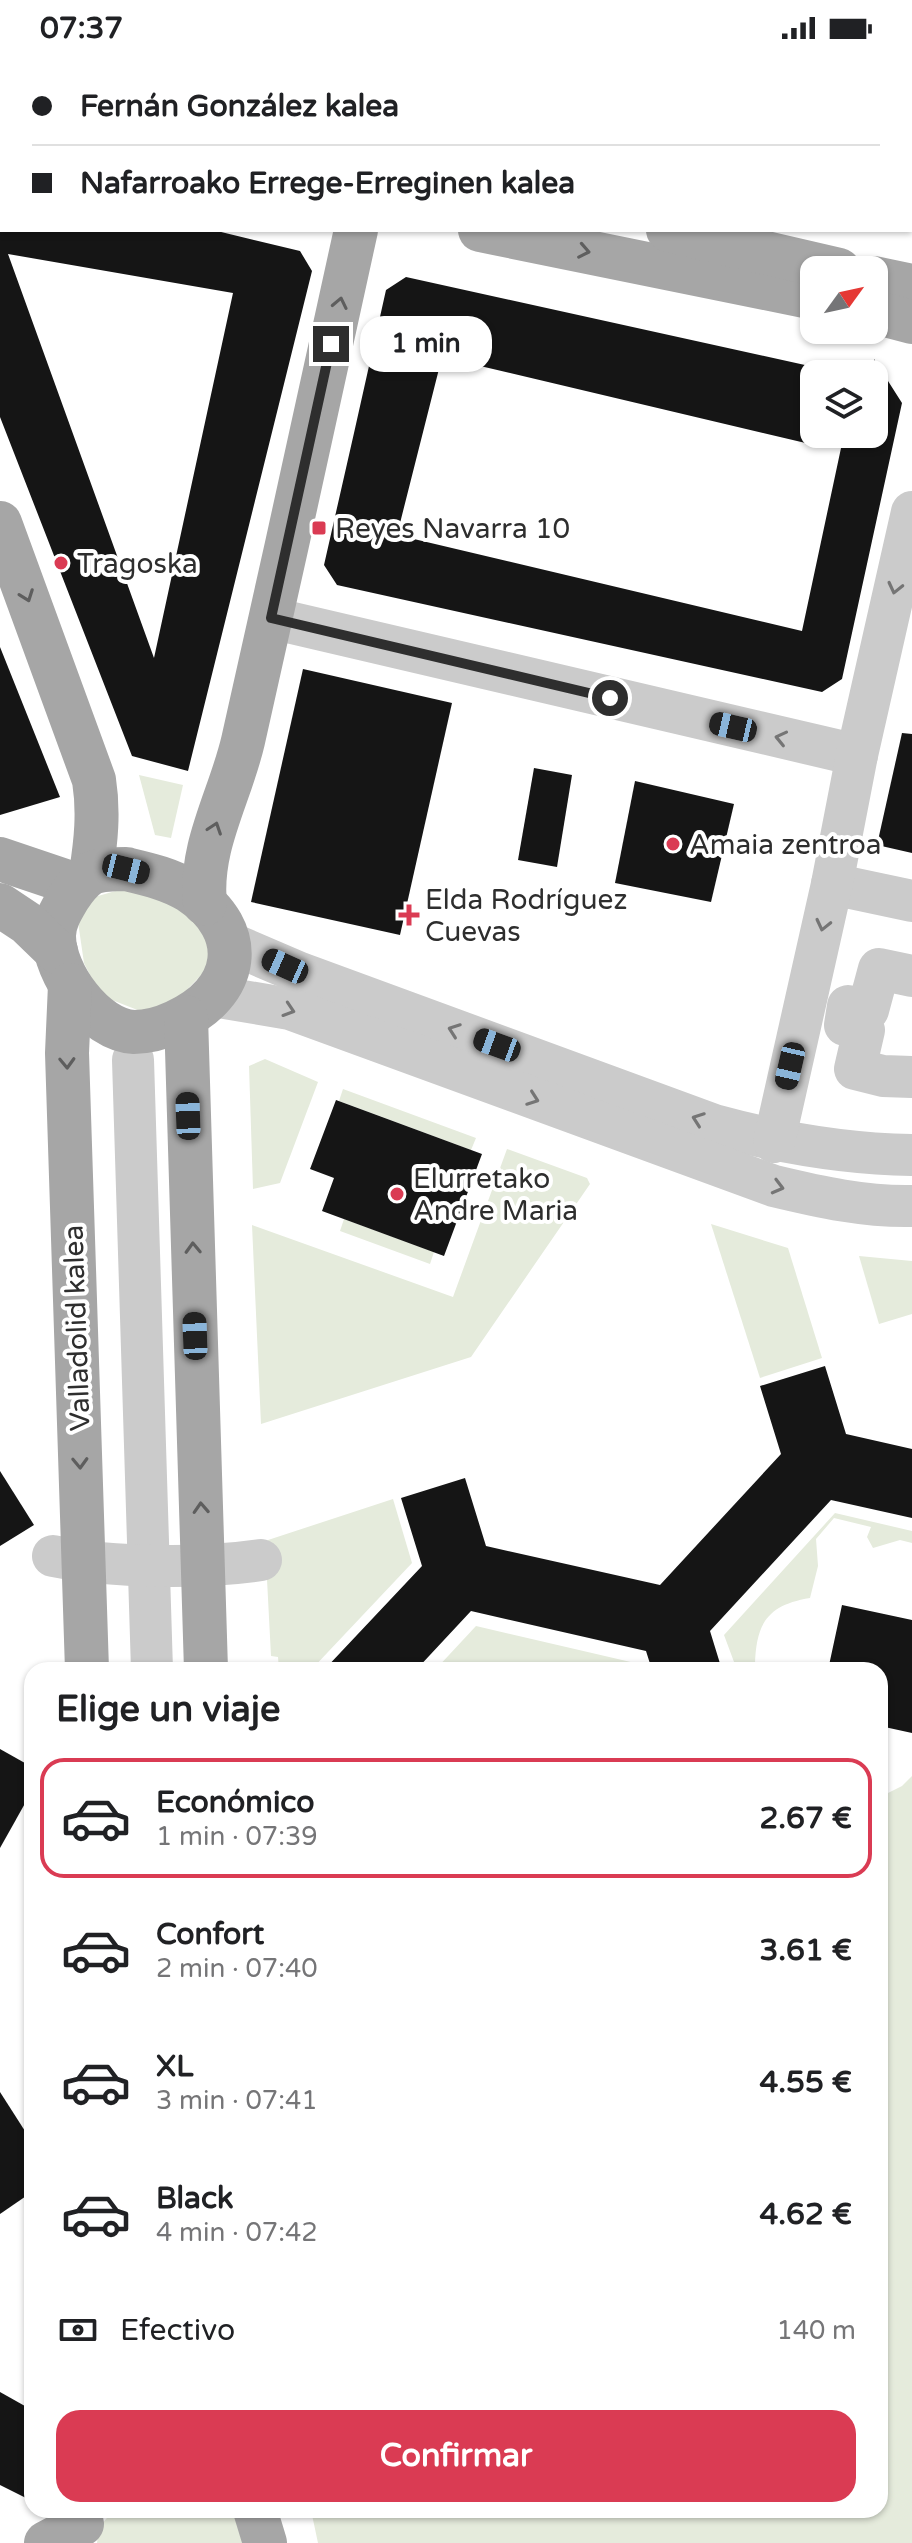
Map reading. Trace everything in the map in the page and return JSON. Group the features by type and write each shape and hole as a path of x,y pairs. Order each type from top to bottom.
{"main road":[{"path":"205,904 202,880 205,858 241,750 356,232"},
{"path":"490,232 800,295"},
{"path":"685,232 754,240 800,256"},
{"path":"888,281 912,286"},
{"path":"888,316 912,322"},
{"path":"0,523 94,780 97,800 97,833 84,879 58,915 53,934 63,968"},
{"path":"0,859 84,879 126,869 177,884 205,904 230,943 226,978 199,1007 160,1029 133,1032 117,1028 83,1003 63,968 27,923 0,905"},
{"name":"Valladolid kalea","path":"63,968 67,1053 68,1559 86,1662"},
{"path":"199,1007 206,1662"},
{"path":"257,2518 265,2543"}],"street":[{"path":"774,1142 912,512"},
{"path":"271,618 857,755"},
{"path":"832,884 912,901"},
{"path":"230,943 300,973 685,1115 774,1142 836,1152 912,1155"},
{"path":"912,976 879,969 868,1010 848,1006 845,1025 864,1030 855,1069 883,1076 912,1077"},
{"path":"199,1007 290,1009 774,1186 834,1200 887,1207 912,1206"},
{"path":"133,1060 152,1662"},
{"path":"68,1559 204,1566 261,1560"}],"green space":[{"path":"139,775 183,785 171,838 155,835"},
{"path":"119,890 150,894 171,902 210,938 208,968 173,1004 140,1011 107,998 95,985 84,963 78,922 91,898"},
{"path":"265,1059 318,1082 280,1183 253,1189 249,1066"},
{"path":"343,1089 476,1138 471,1150 339,1101"},
{"path":"507,1149 587,1178 590,1184 471,1357 261,1424 252,1225 453,1297"},
{"path":"344,1219 434,1252 430,1264 340,1231"},
{"path":"711,1224 788,1248 822,1358 760,1378"},
{"path":"859,1256 912,1261 912,1314 879,1324"},
{"path":"393,1499 412,1563 319,1662 278,1662 278,1657 271,1656 265,1541"},
{"path":"835,1513 912,1531 912,1543 900,1540 873,1548 867,1537 871,1527 834,1518 816,1539 818,1566 810,1598 783,1606 767,1619 758,1638 755,1662 734,1662 724,1635"},
{"path":"476,1626 631,1662 442,1662"},
{"path":"912,1776 912,2543 318,2543 313,2518 888,2518 888,1793"},
{"path":"107,2518 238,2518 249,2543 97,2543 99,2527"}],"building":[{"path":"0,232 221,232 300,251 312,271 188,771 132,756 0,417","holes":["8,254 233,293 154,658"]},
{"path":"406,277 800,364 800,442 442,357 397,535 802,631 841,448 888,448 888,381 902,403 842,679 822,692 337,585 324,565 386,290"},
{"path":"0,647 60,797 0,815"},
{"path":"303,669 452,703 400,935 251,902"},
{"path":"902,733 912,734 912,853 877,845"},
{"path":"534,768 572,775 557,867 518,860"},
{"name":"Amaia zentroa","path":"635,781 734,804 711,902 615,883"},
{"name":"Elurretako Andre Maria","path":"336,1100 482,1154 444,1256 322,1211 334,1178 310,1169"},
{"path":"825,1366 846,1434 912,1449 912,1518 831,1500 710,1631 720,1662 649,1662 646,1651 471,1611 423,1662 332,1662 422,1566 401,1498 465,1478 486,1546 660,1585 781,1454 760,1386"},
{"path":"0,1471 34,1525 0,1546"},
{"path":"842,1605 912,1620 912,1733 888,1728 888,1662 830,1662"},
{"path":"0,1749 24,1762 24,1805 0,1848"},
{"path":"0,2092 24,2130 24,2198 0,2214"},
{"path":"0,2392 24,2406 24,2497 0,2485"}],"place":[{"name":"Reyes Navarra 10","path":"319,528"},
{"name":"Tragoska","path":"61,563"},
{"name":"Amaia zentroa","path":"673,844"},
{"name":"Elda Rodríguez Cuevas","path":"409,915"},
{"name":"Elurretako Andre Maria","path":"397,1194"}],"route":[{"path":"331,344 271,618 610,698"}]}
